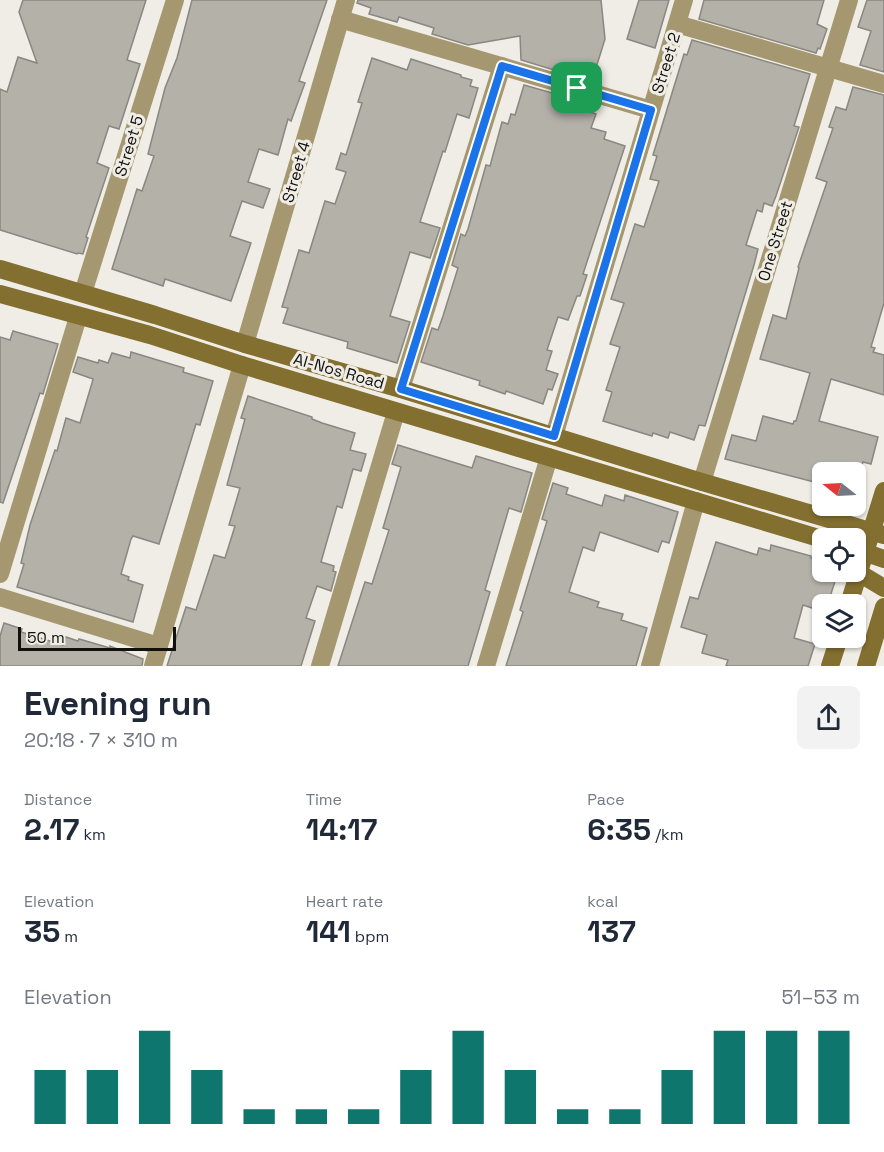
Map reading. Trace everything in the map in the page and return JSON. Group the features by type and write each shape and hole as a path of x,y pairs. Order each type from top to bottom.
{"main road":[{"name":"Al-Nos Road","path":"0,269 702,482 878,533"},
{"name":"Al-Nos Road","path":"0,294 150,335 396,412 812,536"},
{"path":"866,545 878,533 884,491"},
{"path":"866,553 884,559"},
{"path":"866,577 884,588"},
{"path":"866,666 884,607"},
{"path":"830,666 836,648"}],"street":[{"name":"Street 5","path":"83,293 175,0"},
{"name":"Street 4","path":"245,344 346,0"},
{"name":"Street 2","path":"554,436 684,0"},
{"name":"One Street","path":"702,482 849,0"},
{"path":"340,19 651,110"},
{"path":"677,24 884,84"},
{"path":"401,389 502,66"},
{"path":"1,562 78,317"},
{"path":"153,666 242,365"},
{"path":"320,666 396,412"},
{"path":"486,666 549,457"},
{"path":"650,666 696,501"},
{"path":"0,597 159,646"}],"building":[{"path":"23,0 146,0 127,60 140,64 119,129 109,126 97,163 109,168 86,237 88,238 83,254 0,230 0,89 7,92 18,57 37,63 19,12"},
{"path":"192,0 327,0 299,81 305,83 291,121 288,119 278,155 259,149 248,182 270,189 263,208 242,201 230,236 251,243 231,301 165,279 163,286 112,269 137,189 142,191 154,156 148,154"},
{"path":"358,0 601,0 605,39 595,71 587,69 584,79 521,60 520,36 468,45 432,34 434,28 399,17 397,22 369,14 371,8 357,3"},
{"path":"639,0 669,0 655,48 627,39"},
{"path":"704,0 824,0 817,24 827,29 820,49 818,48 816,53 699,19"},
{"path":"867,0 884,0 884,72 860,65 871,31 858,27"},
{"path":"692,40 810,74 794,126 799,127 776,196 772,206 764,203 762,212 757,210 746,245 758,249 754,265 705,426 699,425 694,440 670,432 668,438 653,433 652,436 603,421 612,392 606,390 620,347 610,344 624,303 611,299 635,224 644,227 659,181 650,179 657,156 653,155 684,54 687,55"},
{"path":"372,58 407,70 411,59 461,75 461,77 472,80 470,86 478,88 469,118 457,114 420,222 440,228 430,258 410,252 390,316 410,322 397,363 347,348 348,342 283,323 288,308 282,307 299,250 309,253 325,201 335,204 346,172 336,169 341,153 346,155 362,103 358,102"},
{"path":"524,85 577,100 575,107 596,114 591,128 606,132 604,139 625,146 583,274 587,275 580,296 577,296 568,320 558,317 547,350 552,351 546,370 558,374 552,390 548,389 543,404 506,391 505,394 479,385 480,381 421,362 432,328 438,330 443,316 458,268 452,265 461,234 465,236 468,229 486,165 490,166 502,122 508,124 511,114 515,115"},
{"path":"853,87 884,95 884,303 871,347 875,348 873,352 884,355 884,395 831,379 819,421 878,437 871,464 866,462 812,462 812,481 725,459 732,435 756,441 763,416 793,424 796,421 810,373 760,359 773,315 786,319 798,267 827,182 816,178 833,128 829,127 836,107 846,110"},
{"path":"13,331 58,344 43,394 40,393 3,503 0,502 0,337 10,340"},
{"path":"131,352 184,368 183,372 213,381 200,425 196,424 159,544 133,536 131,539 121,574 129,577 128,580 143,585 133,622 17,587 24,564 21,563 30,525 55,450 57,451 66,418 80,423 92,383 93,379 73,372 78,357 98,363 99,360 108,363 112,353 130,358"},
{"path":"248,396 355,433 350,450 366,454 361,471 353,469 342,508 337,506 321,562 334,566 333,571 336,572 331,591 317,586 306,618 315,621 301,666 167,666 186,607 196,610 214,555 225,558 235,526 229,525 240,488 227,485 245,419 241,418"},
{"path":"398,445 472,468 476,456 532,473 521,512 509,508 485,590 490,592 468,666 338,666 365,582 372,584 389,530 383,528 401,467 392,464"},
{"path":"553,483 568,488 566,494 602,506 605,495 624,501 625,495 678,512 669,543 662,541 658,552 600,532 594,551 583,547 569,592 599,602 597,607 623,614 621,620 647,628 636,666 506,666 547,521 542,519"},
{"path":"716,542 757,555 759,548 770,551 771,545 811,556 812,582 835,582 831,594 812,594 812,608 803,605 794,638 812,643 814,648 808,666 726,666 728,660 702,653 707,635 681,627 690,597 698,599"},
{"path":"4,623 22,629 21,632 63,645 66,637 110,648 110,646 143,659 142,666 0,666 0,636"}],"route":[{"path":"502,66 577,88 651,110 554,436 401,389 502,66"}]}
